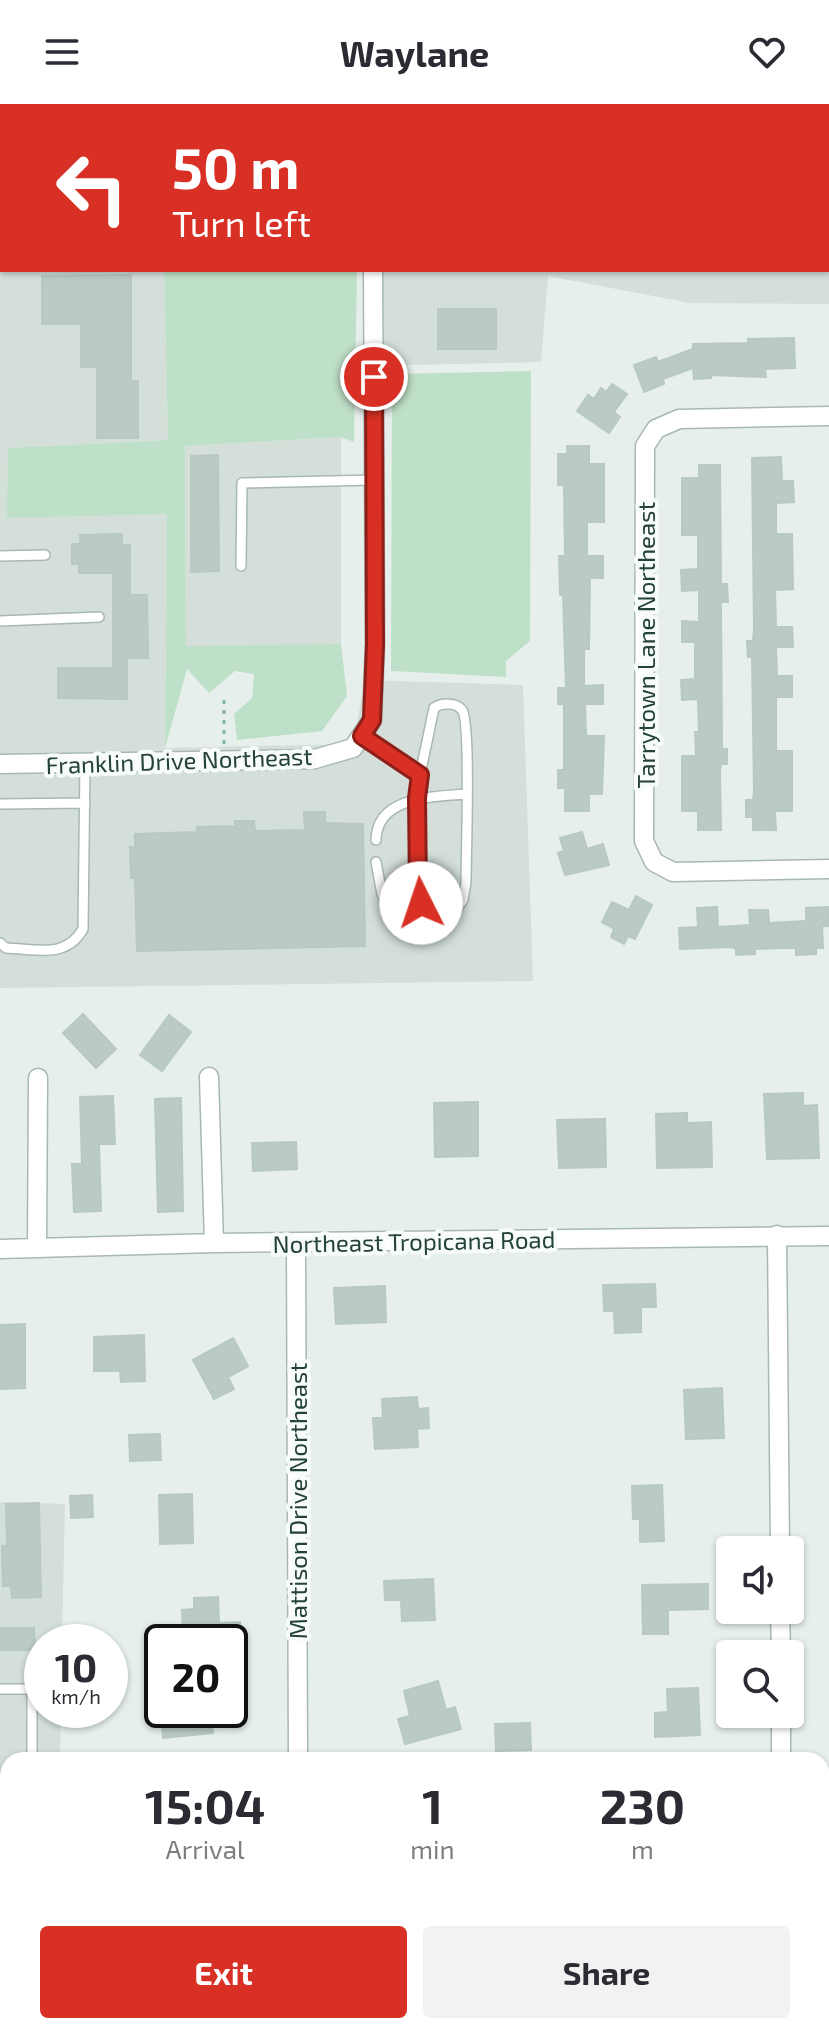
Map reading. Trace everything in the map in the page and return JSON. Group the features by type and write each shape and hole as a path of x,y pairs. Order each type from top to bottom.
{"street":[{"path":"362,736 372,720 375,644 373,272"},
{"name":"Tarrytown Lane Northeast","path":"829,416 679,419 656,429 645,446 644,841 654,862 673,872 829,869"},
{"name":"Franklin Drive Northeast","path":"0,764 315,759 353,748 362,736"},
{"path":"209,1077 214,1243"},
{"path":"37,1248 38,1078"},
{"path":"777,1235 780,1536"},
{"name":"Northeast Tropicana Road","path":"0,1249 214,1243 829,1236"},
{"name":"Mattison Drive Northeast","path":"296,1242 298,1752"},
{"path":"781,1728 781,1752"}],"lane":[{"path":"241,566 242,483 374,480"},
{"path":"0,556 45,555"},
{"path":"0,621 99,617"},
{"path":"454,704 462,709 466,718 466,794 466,882 463,900 457,908 430,910 421,903 418,891 417,798 434,708 439,705 454,704"},
{"path":"362,736 420,775"},
{"path":"0,943 6,948 59,950 75,943 83,929 85,763"},
{"path":"376,840 379,821 386,813 417,798 466,794"},
{"path":"0,804 85,803"},
{"path":"376,862 382,894 390,906 408,909 421,903"},
{"path":"0,1689 32,1689 32,1752"}],"path":[{"path":"223,760 224,695"}],"shaded area":[{"path":"0,272 164,272 168,440 9,448 167,514 165,748 353,744 365,680 523,685 533,981 0,988"},
{"path":"371,272 829,272 829,304 690,303 548,276 541,362 369,366"},
{"path":"341,437 341,644 186,647 185,446"},
{"path":"0,1502 65,1504 62,1624 24,1624 24,1728 61,1728 60,1752 0,1752"}],"green space":[{"path":"164,272 357,272 354,442 341,437 185,446 186,646 341,644 347,696 322,731 237,740 234,714 252,698 254,674 235,671 209,693 187,669 165,748 167,514 7,518 8,448 168,440"},
{"path":"531,371 530,641 506,661 506,677 391,671 392,374"}],"building":[{"path":"131,275 131,381 138,381 138,438 97,438 97,367 81,367 81,324 42,324 42,276"},
{"path":"438,309 496,309 496,349 438,349"},
{"path":"794,338 795,368 765,369 766,377 711,375 711,378 694,379 693,368 663,379 664,384 644,392 634,365 656,357 658,362 693,349 693,344"},
{"path":"612,384 627,394 614,412 620,417 609,433 577,411 588,395 594,399 601,388 606,392"},
{"path":"567,446 589,446 589,464 604,464 604,522 587,522 587,556 603,556 603,578 590,578 589,649 584,649 584,686 603,685 603,704 585,704 586,736 604,736 602,794 589,794 589,811 565,811 565,788 558,788 558,770 564,770 564,704 558,704 558,688 566,688 559,556 565,556 564,485 558,485 558,454 567,454"},
{"path":"218,455 219,571 191,572 191,456"},
{"path":"781,457 782,481 793,481 794,502 776,503 776,534 792,534 793,589 775,590 776,627 792,627 793,647 776,647 777,676 792,676 792,697 776,697 776,751 792,751 792,811 775,811 776,830 753,830 753,817 746,817 746,800 753,800 754,792 752,657 748,657 747,641 753,641 754,628 752,458"},
{"path":"699,465 720,465 721,584 727,584 728,602 721,602 722,749 727,749 727,764 721,764 720,771 721,830 698,830 698,811 682,811 682,756 696,756 695,732 699,732 698,699 682,700 681,680 695,679 695,642 682,642 682,621 699,622 699,590 682,591 681,570 698,569 698,535 682,535 682,478 699,478"},
{"path":"122,534 122,545 130,545 130,595 147,595 148,658 127,658 127,699 58,698 58,668 113,668 113,573 79,573 79,564 72,564 72,544 80,544 80,535"},
{"path":"304,812 325,812 325,823 363,824 365,946 137,951 135,878 131,878 130,847 135,848 135,834 197,832 197,827 235,826 235,821 254,821 255,831 305,830"},
{"path":"582,832 587,849 603,844 609,865 565,875 558,853 564,851 560,838"},
{"path":"636,896 652,905 635,939 628,936 624,944 611,937 614,929 602,922 612,902 629,910"},
{"path":"717,907 718,927 750,925 749,910 768,910 769,923 806,921 806,908 828,907 829,926 822,926 823,948 816,948 816,954 796,955 796,948 755,949 755,954 736,955 736,949 732,947 680,949 679,928 698,927 697,908"},
{"path":"83,1014 116,1049 96,1068 63,1033"},
{"path":"169,1015 191,1032 162,1071 140,1055"},
{"path":"803,1093 803,1106 817,1105 819,1158 767,1159 764,1094"},
{"path":"113,1096 115,1144 99,1144 101,1211 74,1212 72,1164 82,1164 80,1097"},
{"path":"181,1098 183,1211 158,1212 155,1099"},
{"path":"478,1102 478,1156 435,1157 434,1103"},
{"path":"687,1113 687,1123 711,1122 712,1167 657,1168 656,1114"},
{"path":"605,1119 606,1167 559,1168 557,1120"},
{"path":"296,1142 297,1169 253,1171 252,1143"},
{"path":"655,1284 656,1307 641,1307 641,1332 615,1333 614,1311 604,1311 603,1285"},
{"path":"385,1286 386,1322 336,1324 334,1288"},
{"path":"25,1324 25,1388 0,1389 0,1325"},
{"path":"144,1335 145,1381 121,1382 120,1371 94,1371 94,1337"},
{"path":"233,1338 248,1366 228,1377 234,1389 214,1399 193,1360"},
{"path":"722,1388 724,1438 686,1439 684,1390"},
{"path":"417,1397 418,1409 428,1408 429,1428 417,1429 418,1447 375,1449 373,1418 383,1418 382,1399"},
{"path":"160,1434 161,1460 130,1461 129,1435"},
{"path":"662,1485 664,1541 640,1542 640,1519 633,1519 632,1486"},
{"path":"192,1494 193,1543 160,1544 159,1495"},
{"path":"92,1495 93,1517 71,1518 70,1496"},
{"path":"39,1503 41,1597 12,1598 11,1586 3,1586 2,1546 7,1546 6,1504"},
{"path":"433,1579 435,1620 402,1621 401,1600 385,1600 384,1581"},
{"path":"708,1584 708,1609 668,1610 668,1634 643,1634 642,1585"},
{"path":"218,1597 219,1623 240,1624 182,1624 182,1610 194,1609 194,1598"},
{"path":"0,1628 24,1628 24,1650 0,1650"},
{"path":"438,1681 446,1710 455,1707 461,1729 405,1744 398,1719 410,1716 404,1691"},
{"path":"698,1688 700,1735 655,1737 655,1713 668,1712 667,1689"},
{"path":"530,1723 531,1750 496,1751 495,1724"},
{"path":"162,1728 213,1728 213,1733 163,1738"}],"route":[{"path":"374,377 375,644 372,720 362,736 420,775 417,798 418,891 421,903"}]}
